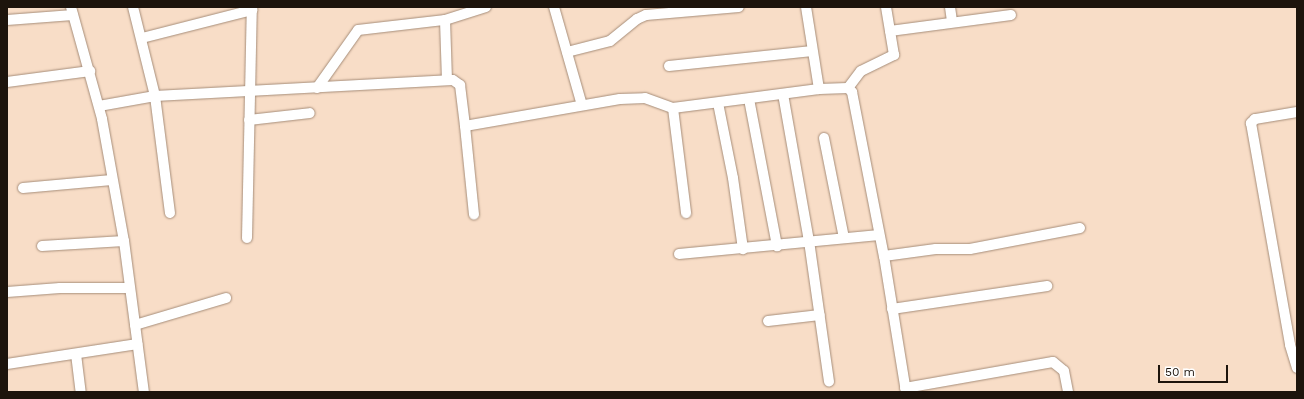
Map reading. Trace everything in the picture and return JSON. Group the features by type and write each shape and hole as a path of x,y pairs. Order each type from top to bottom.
{"street":[{"path":"133,7 142,38 155,96 170,213"},
{"path":"317,88 358,30 445,20 486,7"},
{"path":"554,7 582,105"},
{"path":"567,52 610,41 637,18 646,15 739,7"},
{"path":"806,7 819,89"},
{"path":"848,88 861,70 893,58 886,7"},
{"path":"950,7 952,22"},
{"path":"142,38 252,9 253,44 248,90 249,120 247,238"},
{"path":"7,20 72,11 99,106 124,241 129,288 144,392"},
{"path":"890,31 1011,14"},
{"path":"445,20 447,80"},
{"path":"669,66 812,51"},
{"path":"7,82 90,71"},
{"path":"99,106 155,96 453,80 460,85 474,214"},
{"path":"465,126 582,105 634,98 645,98 673,108 819,89 848,88 852,92 884,256 906,390 1053,362 1064,371 1068,392"},
{"path":"784,94 809,242 829,382"},
{"path":"749,99 776,246"},
{"path":"718,103 733,178 743,249"},
{"path":"673,108 686,214"},
{"path":"249,120 310,113"},
{"path":"1297,113 1255,119 1251,123 1290,345 1297,368"},
{"path":"824,138 844,238"},
{"path":"23,188 112,180"},
{"path":"884,256 936,249 970,249 1080,228"},
{"path":"680,254 879,235"},
{"path":"42,246 124,241"},
{"path":"892,309 1047,286"},
{"path":"7,292 60,288 129,288"},
{"path":"135,325 226,298"},
{"path":"768,321 820,315"},
{"path":"7,364 137,344"},
{"path":"76,354 80,392"}]}
